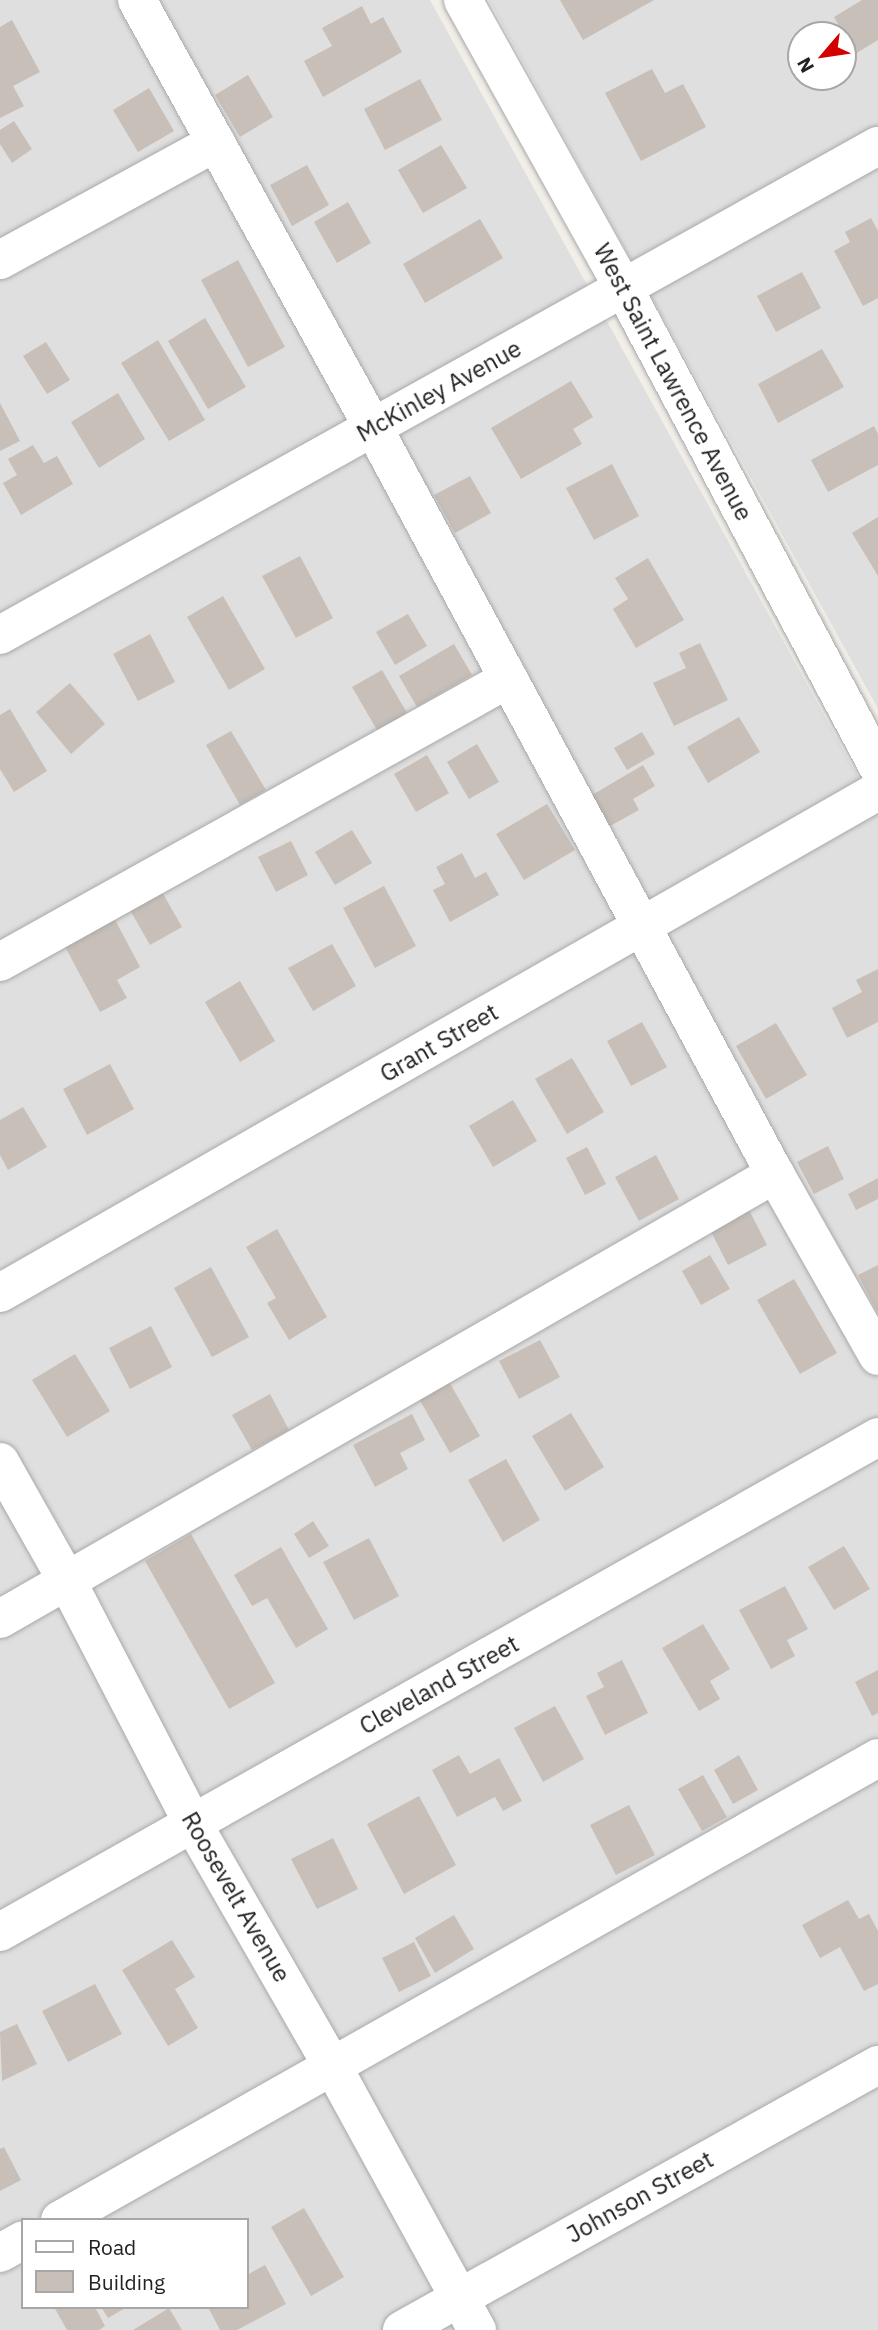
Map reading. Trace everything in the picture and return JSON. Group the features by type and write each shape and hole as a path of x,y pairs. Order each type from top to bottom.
{"street":[{"path":"137,0 374,429 775,1174 878,1356"},
{"name":"West Saint Lawrence Avenue","path":"463,0 623,287 878,768"},
{"path":"0,260 216,142"},
{"name":"McKinley Avenue","path":"0,635 878,146"},
{"path":"0,962 508,679"},
{"name":"Grant Street","path":"0,1293 878,791"},
{"path":"0,1619 775,1174"},
{"name":"Cleveland Street","path":"0,1932 878,1437"},
{"name":"Roosevelt Avenue","path":"0,1462 67,1581 193,1824 333,2067 477,2330"},
{"path":"64,2218 878,1758"},
{"name":"Johnson Street","path":"402,2330 878,2065"},
{"path":"0,2253 21,2241"}],"shaded area":[{"path":"0,0 430,0 878,813 878,2330 0,2330"},
{"path":"489,0 878,0 878,709"}],"building":[{"path":"560,0 654,0 583,40"},
{"path":"862,0 878,0 878,40 857,53 857,21 836,21 834,17"},
{"path":"362,6 371,24 383,17 402,52 323,97 304,61 332,46 322,28"},
{"path":"12,20 40,72 13,86 24,106 0,118 0,27"},
{"path":"652,69 665,93 683,84 706,127 641,161 605,93"},
{"path":"248,75 273,117 240,137 215,95"},
{"path":"420,79 442,120 385,150 364,109"},
{"path":"149,88 174,131 138,152 113,110"},
{"path":"14,121 32,149 12,163 0,144 0,130"},
{"path":"441,145 467,188 423,213 398,170"},
{"path":"307,165 329,205 292,226 270,185"},
{"path":"348,202 371,243 337,263 314,222"},
{"path":"871,218 878,231 878,298 863,306 834,251 850,242 845,232"},
{"path":"480,219 503,258 425,303 403,264"},
{"path":"238,260 285,347 248,367 201,280"},
{"path":"802,272 821,308 776,332 757,296"},
{"path":"205,318 246,387 208,409 168,341"},
{"path":"158,340 205,420 169,441 121,363"},
{"path":"46,342 70,380 47,394 23,356"},
{"path":"822,349 844,387 778,423 758,384"},
{"path":"571,381 593,417 573,429 582,444 521,479 491,428"},
{"path":"118,393 145,439 99,468 71,422"},
{"path":"0,403 20,441 0,451"},
{"path":"874,426 878,434 878,465 828,492 811,460"},
{"path":"33,445 44,463 57,456 73,484 21,515 3,483 17,475 8,459"},
{"path":"612,464 639,516 594,540 566,488"},
{"path":"470,476 491,513 455,533 434,495"},
{"path":"878,517 878,576 852,533"},
{"path":"300,556 333,618 296,638 262,576"},
{"path":"648,558 684,620 636,648 613,609 628,599 615,578"},
{"path":"223,596 265,669 229,690 187,617"},
{"path":"408,614 427,646 395,665 376,632"},
{"path":"150,634 175,682 138,701 113,654"},
{"path":"700,643 728,700 674,726 653,683 686,668 679,653"},
{"path":"454,644 472,675 417,707 399,676"},
{"path":"382,670 407,713 377,730 352,687"},
{"path":"70,683 105,724 71,754 36,712"},
{"path":"10,709 47,771 14,792 0,769 0,715"},
{"path":"739,717 760,752 708,783 687,747"},
{"path":"231,731 266,790 240,805 206,745"},
{"path":"642,732 655,754 627,770 614,748"},
{"path":"477,744 499,782 469,799 447,762"},
{"path":"427,755 449,793 416,812 394,774"},
{"path":"643,765 655,786 633,799 639,810 610,826 592,795"},
{"path":"547,804 575,850 524,880 496,834"},
{"path":"352,830 372,863 335,885 315,852"},
{"path":"291,841 308,875 276,892 258,857"},
{"path":"462,853 475,878 486,872 499,895 450,922 433,890 445,884 436,867"},
{"path":"384,886 416,946 375,968 343,908"},
{"path":"162,892 182,927 150,945 130,910"},
{"path":"112,914 140,967 117,980 127,998 100,1012 62,941"},
{"path":"332,944 356,986 313,1011 288,968"},
{"path":"878,969 878,1022 847,1038 832,1008 862,992 856,980"},
{"path":"240,981 275,1041 240,1062 205,1002"},
{"path":"642,1022 667,1067 631,1086 607,1041"},
{"path":"776,1023 807,1075 766,1099 736,1046"},
{"path":"572,1058 604,1112 567,1134 535,1079"},
{"path":"110,1064 134,1109 87,1135 63,1089"},
{"path":"513,1100 537,1141 493,1167 469,1126"},
{"path":"23,1107 47,1147 8,1170 0,1155 0,1120"},
{"path":"828,1146 844,1179 814,1194 797,1162"},
{"path":"587,1147 606,1184 585,1195 566,1158"},
{"path":"656,1155 679,1199 639,1221 615,1177"},
{"path":"878,1178 878,1199 856,1210 848,1194"},
{"path":"745,1202 767,1245 728,1265 706,1222"},
{"path":"277,1229 327,1317 289,1340 267,1303 276,1298 246,1247"},
{"path":"710,1255 730,1289 701,1305 682,1271"},
{"path":"878,1265 878,1313 858,1275"},
{"path":"211,1267 249,1337 212,1357 174,1288"},
{"path":"794,1279 837,1353 800,1374 757,1300"},
{"path":"151,1326 172,1367 130,1389 109,1348"},
{"path":"540,1340 560,1377 519,1399 499,1361"},
{"path":"75,1354 110,1411 67,1437 32,1380"},
{"path":"448,1380 480,1436 450,1453 418,1397"},
{"path":"270,1394 289,1430 252,1450 232,1415"},
{"path":"571,1413 604,1467 565,1491 532,1436"},
{"path":"412,1414 425,1440 400,1453 408,1469 375,1487 353,1445"},
{"path":"506,1459 540,1520 503,1542 468,1480"},
{"path":"313,1521 329,1546 309,1558 294,1534"},
{"path":"191,1534 275,1683 229,1709 145,1561"},
{"path":"369,1538 399,1596 354,1620 323,1562"},
{"path":"844,1546 870,1589 834,1610 808,1567"},
{"path":"281,1547 328,1629 296,1648 267,1598 252,1606 234,1575"},
{"path":"785,1586 808,1629 787,1640 795,1656 771,1669 739,1610"},
{"path":"703,1624 730,1669 710,1681 720,1699 699,1711 662,1648"},
{"path":"622,1660 648,1713 605,1735 586,1696 604,1687 597,1673"},
{"path":"878,1670 878,1713 872,1716 855,1682"},
{"path":"555,1706 584,1759 543,1782 514,1728"},
{"path":"459,1755 470,1774 499,1758 522,1801 503,1811 495,1797 457,1817 432,1770"},
{"path":"739,1755 758,1790 733,1804 714,1770"},
{"path":"703,1775 727,1817 702,1831 678,1789"},
{"path":"419,1796 456,1865 404,1894 367,1824"},
{"path":"629,1805 655,1855 616,1875 590,1825"},
{"path":"333,1838 358,1889 317,1909 291,1859"},
{"path":"848,1900 859,1919 869,1914 878,1931 878,1984 864,1991 840,1947 820,1958 802,1925"},
{"path":"454,1915 474,1949 435,1973 415,1938"},
{"path":"172,1940 195,1977 175,1989 198,2028 168,2046 122,1970"},
{"path":"414,1942 431,1976 399,1992 382,1958"},
{"path":"95,1984 122,2034 68,2062 42,2011"},
{"path":"17,2024 37,2064 2,2081 0,2032"},
{"path":"4,2147 21,2180 0,2191 0,2149"},
{"path":"304,2208 344,2277 311,2296 271,2227"},
{"path":"265,2265 286,2304 237,2330 220,2330 209,2309 248,2309 248,2274"},
{"path":"55,2309 96,2309 105,2326 99,2330 67,2330"},
{"path":"102,2309 124,2309 108,2318"},
{"path":"170,2309 182,2330 133,2330"}]}
